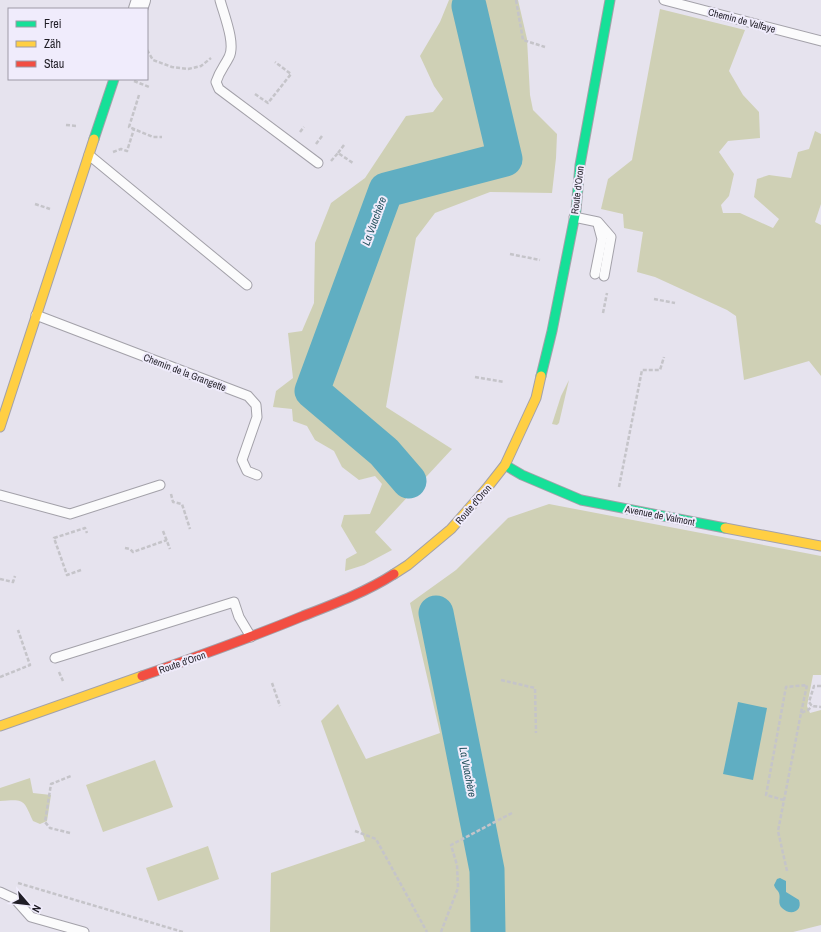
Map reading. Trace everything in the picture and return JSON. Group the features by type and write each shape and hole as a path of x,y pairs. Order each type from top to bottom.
{"main road":[{"name":"Route d'Oron","path":"0,726 251,637 342,601 375,586 404,568 451,529 488,488 505,466 536,398 552,331 574,217 580,165 610,0"},
{"path":"1,418 114,80"},
{"name":"Avenue de Valmont","path":"505,466 522,476 581,500 821,546"}],"lane":[{"path":"220,0 232,43 230,56 219,72 216,82 219,89 318,163"},
{"name":"Chemin de Valfaye","path":"664,0 821,41"},
{"path":"89,155 247,285"},
{"path":"574,217 598,222 611,237 600,275"},
{"name":"Chemin de la Grangette","path":"36,315 248,396 256,406 257,417 242,460 247,471 257,475"},
{"path":"0,495 70,514 160,485"},
{"path":"55,658 234,602 239,617 251,637"},
{"path":"0,892 16,899 31,917 84,932"}],"path":[{"path":"516,0 523,40 545,47"},
{"path":"148,52 153,60 172,67 188,69 200,66 213,57"},
{"path":"255,93 268,103 291,74 275,62"},
{"path":"131,80 149,87"},
{"path":"139,95 129,127 153,137 162,137"},
{"path":"301,131 304,127"},
{"path":"113,152 121,149 127,152 134,129"},
{"path":"317,142 322,136"},
{"path":"332,160 344,145"},
{"path":"338,153 353,163"},
{"path":"510,254 540,260"},
{"path":"603,313 607,293"},
{"path":"654,299 675,303"},
{"path":"619,486 642,370 660,370 664,357"},
{"path":"475,377 504,382"},
{"path":"169,489 173,502 182,504 190,529"},
{"path":"81,570 67,575 54,538 85,528 87,533"},
{"path":"163,531 170,549"},
{"path":"125,548 130,549 133,552 167,540"},
{"path":"0,579 13,582 15,576"},
{"path":"0,677 30,665 18,630"},
{"path":"502,680 535,688 536,733"},
{"path":"272,683 280,706"},
{"path":"784,800 766,795 786,687 808,685 801,713 778,831 787,871"},
{"path":"812,706 809,702 814,686 821,686"},
{"path":"812,706 821,707"},
{"path":"801,713 808,710 812,706"},
{"path":"70,833 50,828 45,822 48,795 51,784 71,776"},
{"path":"441,932 458,888 457,865 452,846 512,813"},
{"path":"355,832 376,839 427,932"},
{"path":"17,882 182,932"}],"green space":[{"path":"449,0 518,0 527,39 530,95 533,110 557,134 552,193 490,192 435,213 416,238 386,407 452,449 375,532 392,550 364,565 345,571 346,559 357,553 341,526 344,515 370,514 382,484 375,476 359,480 342,467 334,451 315,440 307,426 293,421 292,409 273,407 276,391 293,378 288,333 302,331 314,303 315,243 331,203 365,178 406,116 433,112 443,99 434,86 420,56 440,22"},
{"path":"660,9 745,30 729,71 743,95 759,112 760,138 728,141 719,152 734,174 729,196 721,205 723,213 740,213 773,228 779,219 754,197 757,179 769,175 791,178 798,152 809,149 815,131 821,134 821,204 815,222 821,225 821,376 809,361 744,380 736,316 727,310 655,277 637,272 643,232 624,228 623,214 601,209 608,179 632,160"},
{"path":"569,380 559,423 557,425 552,424 561,396"},
{"path":"549,504 821,556 821,675 813,675 807,706 810,713 821,710 821,925 793,932 270,932 271,873 365,841 321,721 338,704 366,759 440,733 410,603 456,570 508,518"},
{"path":"155,760 173,807 103,832 86,785"},
{"path":"30,778 33,793 51,795 47,821 40,824 33,821 25,804 22,802 14,800 0,801 0,788"},
{"path":"208,846 219,879 158,901 146,868"}],"water":[{"path":"738,702 767,708 753,780 723,774"},
{"path":"780,878 786,881 786,892 799,900 799,907 795,912 785,910 779,902 779,893 774,885 777,879"}],"waterway":[{"name":"La Vuachère","path":"409,481 384,452 312,391 386,190 505,159 469,6"},
{"name":"La Vuachère","path":"436,613 487,870 488,932"}],"traffic: fast":[{"path":"541,376 552,331 576,210 580,165 610,0"},
{"path":"94,139 114,80"},
{"path":"505,465 522,475 581,500 725,528"}],"traffic: slow":[{"path":"0,427 94,139"},
{"path":"394,574 408,565 451,529 505,465 536,398 541,376"},
{"path":"725,528 821,546"},
{"path":"0,726 142,676"}],"traffic: jam":[{"path":"142,676 243,640 338,602 361,592 394,574"}]}
